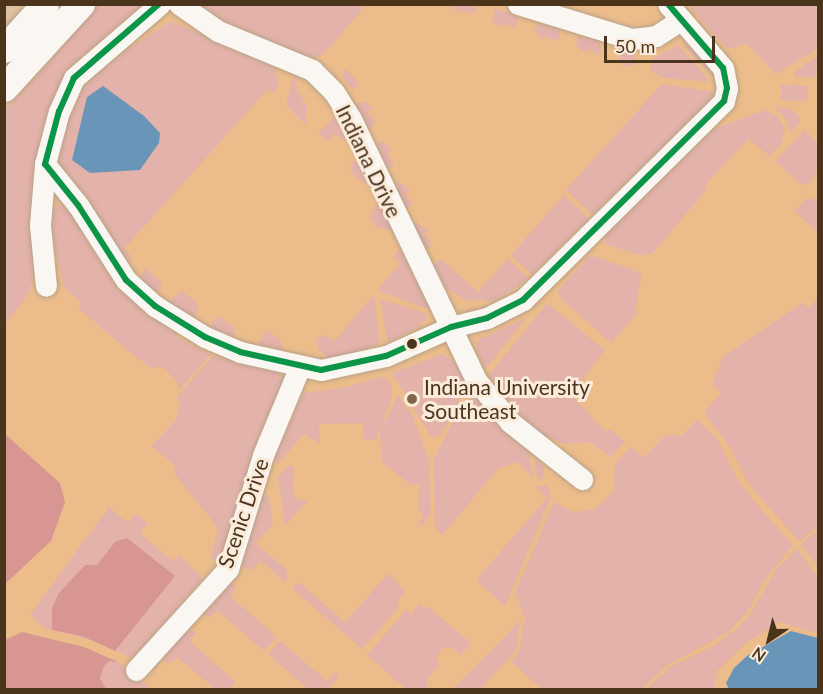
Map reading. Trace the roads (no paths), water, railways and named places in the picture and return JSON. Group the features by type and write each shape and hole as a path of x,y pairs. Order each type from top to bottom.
{"main road":[{"path":"4,49 45,4"},
{"path":"4,88 81,4"}],"street":[{"path":"46,286 40,225 45,164 59,111 74,78 160,4"},
{"name":"Indiana Drive","path":"179,4 218,31 312,70 334,92 351,118 476,380 496,407 523,434 582,478"},
{"path":"45,164 78,206 126,279 163,312 205,337 245,354 321,370 361,364 451,327 487,318 523,300 724,101 727,88 723,68 675,12 656,36 632,39 518,4"},
{"name":"Scenic Drive","path":"136,670 228,568 263,455 300,366"}],"water":[{"path":"103,86 144,116 160,133 159,143 140,170 90,173 72,160 87,97"},
{"path":"791,631 818,638 818,689 729,689 726,683 734,668 747,656"}],"place":[{"name":"Indiana University Southeast","path":"412,399"}]}
